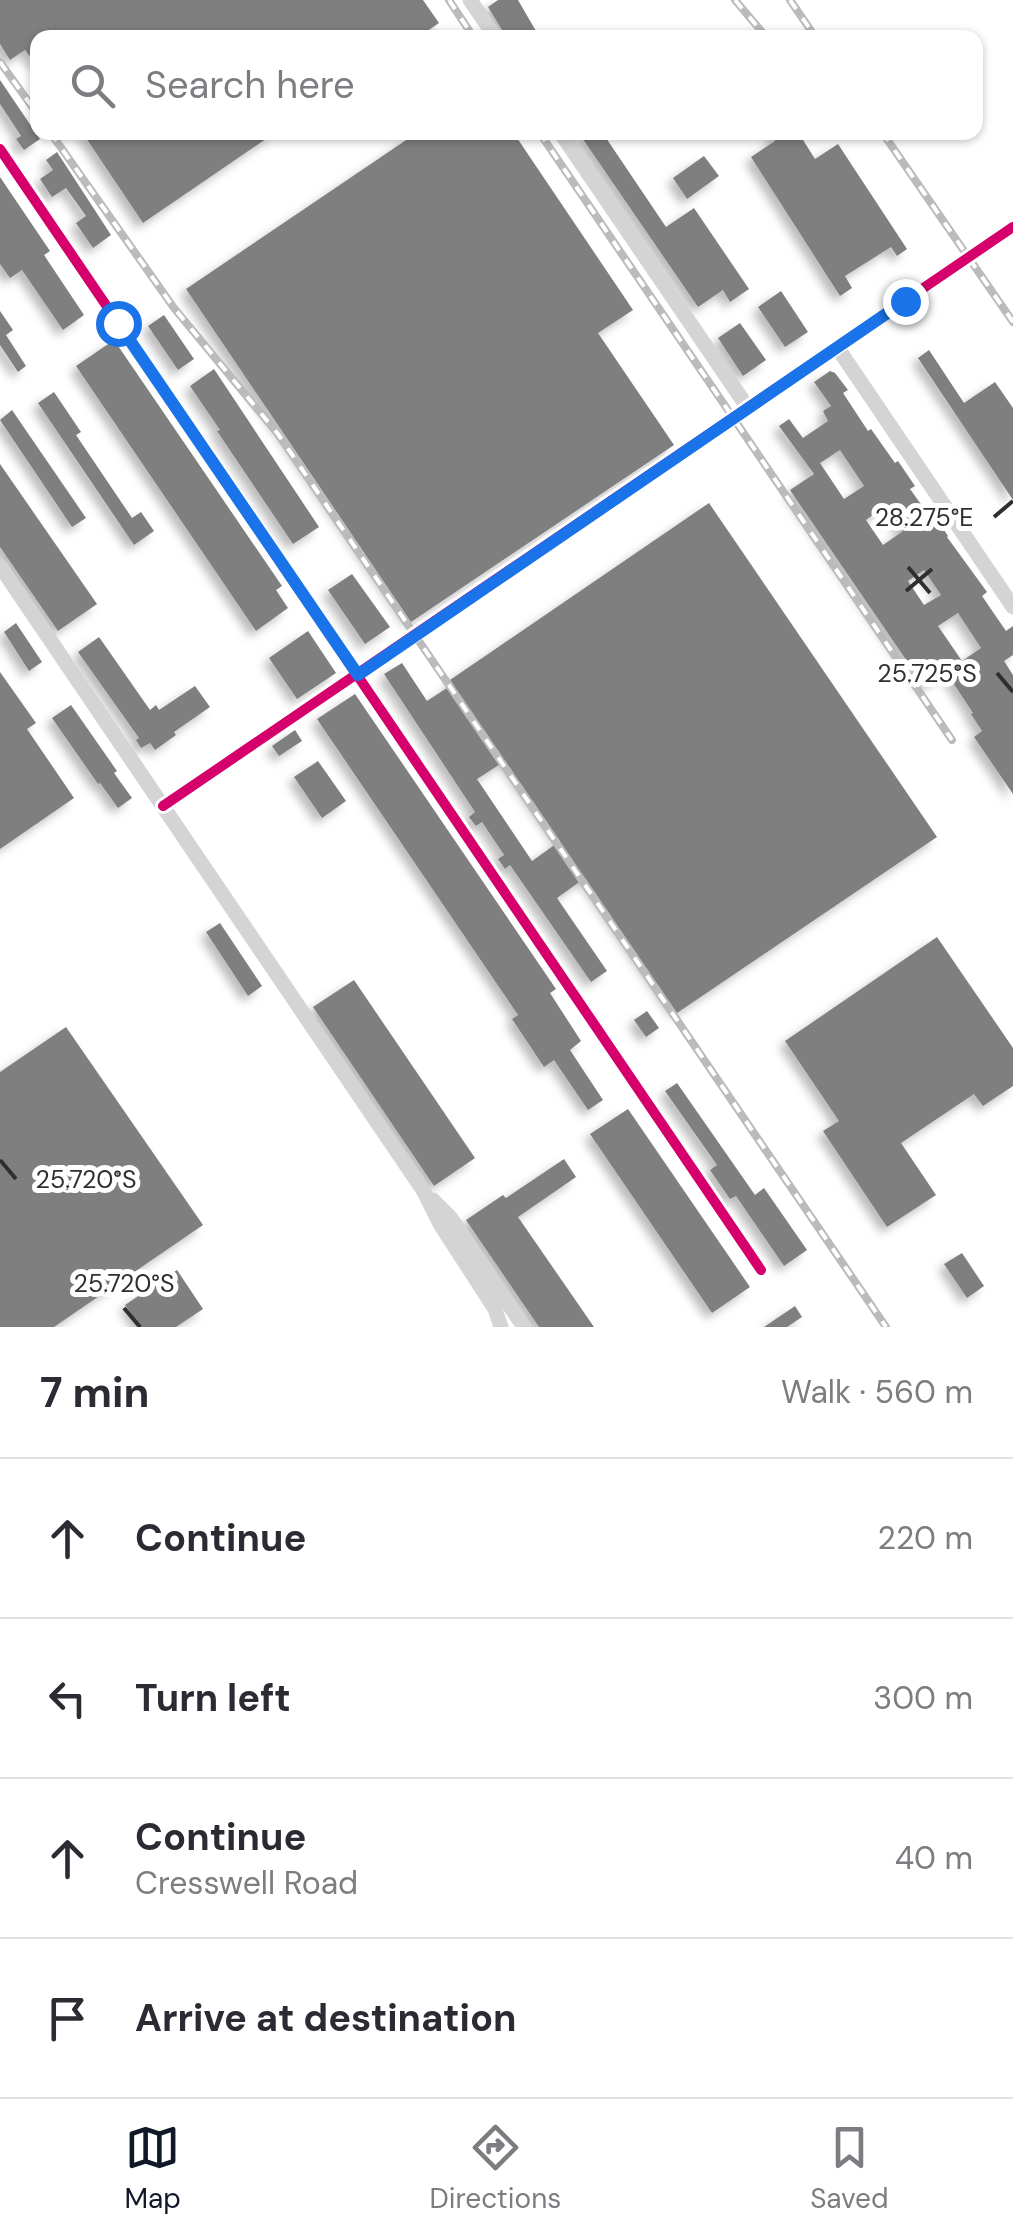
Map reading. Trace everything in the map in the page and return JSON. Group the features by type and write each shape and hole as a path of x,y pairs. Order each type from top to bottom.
{"street":[{"path":"470,0 491,30"},
{"path":"565,140 748,408"},
{"path":"0,149 761,1270"},
{"path":"163,806 1013,227"},
{"path":"837,347 1013,607"},
{"path":"0,566 423,1190 524,1327"},
{"path":"445,1221 490,1299 501,1327"}],"building":[{"path":"0,0 423,0 439,23 429,30 30,30 30,57 25,50 10,60 0,44"},
{"path":"498,0 518,0 535,30 502,30 488,7"},
{"path":"0,80 30,124 30,140 39,140 24,150 16,139 21,136 0,104"},
{"path":"87,140 264,140 143,223"},
{"path":"406,140 518,140 633,310 598,333 674,445 411,622 186,289"},
{"path":"583,140 607,140 666,227 694,208 749,289 730,302 723,290 698,307"},
{"path":"803,140 815,159 838,144 907,249 897,256 891,247 845,276 852,288 840,296 751,157 775,141"},
{"path":"57,152 111,235 93,248 76,223 86,216 66,188 52,197 40,179 53,170 46,160"},
{"path":"704,156 719,176 687,199 673,178"},
{"path":"0,177 50,251 44,255 84,315 63,330 22,270 10,278 0,264"},
{"path":"781,291 808,332 785,347 758,307"},
{"path":"0,311 13,330 6,335 26,366 18,372 0,345"},
{"path":"164,315 194,359 178,370 148,326"},
{"path":"740,323 766,360 743,376 718,338"},
{"path":"114,340 282,586 276,590 288,608 256,631 76,366"},
{"path":"929,350 964,403 995,382 1013,408 1013,500 918,358"},
{"path":"214,369 319,527 293,544 190,386"},
{"path":"830,371 835,373 868,431 871,429 895,463 898,461 915,486 910,489 928,514 932,512 987,592 982,596 1006,631 1013,626 1013,655 1004,661 1013,675 1013,794 974,737 982,731 946,672 924,686 790,490 814,474 779,426 789,419 803,438 828,421 823,411 831,406 814,382","holes":["840,450 864,486 844,499 820,463","885,506 903,531 883,545 866,520","924,570 941,595 924,605 908,581","958,613 981,648 962,661 938,626"]},
{"path":"54,392 81,432 76,435 132,518 141,512 154,531 134,545 38,403"},
{"path":"12,410 86,518 72,527 0,420"},
{"path":"0,464 97,604 58,631 0,547"},
{"path":"709,503 937,837 677,1013 585,878 557,898 607,971 591,982 510,865 505,869 498,859 504,855 482,822 476,826 469,817 475,812 384,674 402,663 427,701 453,684 450,680","holes":["505,761 560,841 532,861 477,779"]},
{"path":"352,574 390,627 365,644 328,590"},
{"path":"16,623 42,662 29,671 4,632"},
{"path":"308,631 336,673 297,699 269,658"},
{"path":"99,637 150,710 156,705 159,710 195,686 210,707 155,750 150,743 141,748 136,740 139,738 78,652"},
{"path":"0,672 36,723 27,729 74,798 0,849"},
{"path":"355,694 556,989 550,993 581,1041 570,1050 603,1100 588,1110 554,1060 544,1067 512,1019 518,1015 317,719"},
{"path":"71,705 132,798 118,808 52,718"},
{"path":"295,730 302,741 279,756 272,746"},
{"path":"318,761 346,801 322,818 294,777"},
{"path":"220,923 262,986 248,996 206,932"},
{"path":"937,937 1013,1048 1013,1086 983,1106 974,1094 901,1143 936,1195 887,1227 823,1131 839,1121 785,1041"},
{"path":"354,980 475,1158 434,1186 313,1007"},
{"path":"647,1011 659,1028 646,1037 634,1020"},
{"path":"66,1027 203,1225 54,1327 0,1327 0,1072"},
{"path":"677,1083 755,1195 764,1188 807,1250 784,1266 736,1196 730,1199 710,1170 717,1165 665,1091"},
{"path":"628,1109 750,1287 712,1313 590,1134"},
{"path":"564,1159 576,1177 518,1217 594,1327 539,1327 466,1220"},
{"path":"962,1253 984,1286 967,1298 944,1264"},
{"path":"177,1270 203,1309 176,1327 140,1327 125,1305"},
{"path":"795,1306 802,1317 787,1327 764,1327"}],"railway":[{"path":"449,0 469,30"},
{"path":"735,0 760,30"},
{"path":"790,0 811,30"},
{"path":"0,62 30,104"},
{"path":"56,140 174,308 278,434 886,1327"},
{"path":"544,140 952,740"},
{"path":"888,140 1013,322"}],"cycle path":[{"path":"0,149 761,1270"},
{"path":"163,806 1013,227"}],"route":[{"path":"118,323 358,675 905,301"}]}
